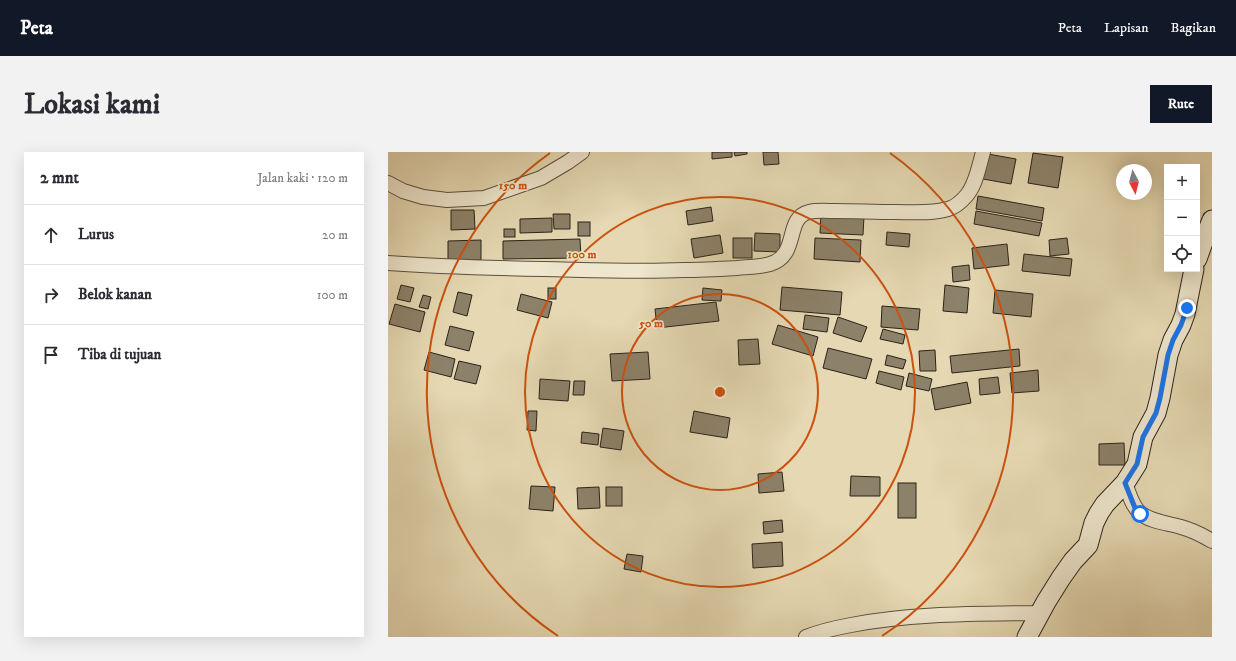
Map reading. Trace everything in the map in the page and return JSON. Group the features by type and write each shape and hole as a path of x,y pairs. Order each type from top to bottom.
{"street":[{"path":"388,183 402,191 423,197 447,200 484,198 541,178 582,152"},
{"path":"388,263 503,268 649,271 736,268 769,264 778,261 788,250 795,224 799,217 810,212 909,212 935,211 950,208 967,195 974,182 983,152"},
{"path":"1200,251 1212,220"},
{"path":"1027,637 1061,578 1073,561 1088,545 1094,523 1099,513 1105,504 1125,483 1137,464 1143,437 1156,413 1168,355 1185,314 1193,272"},
{"path":"1125,483 1135,508 1140,514 1149,518 1183,527 1212,541"},
{"path":"806,637 819,632 868,622 926,615 1040,613"}],"building":[{"path":"712,152 732,152 732,157 712,159"},
{"path":"734,152 747,152 747,154 735,156"},
{"path":"763,152 778,152 779,164 764,165"},
{"path":"1033,153 1063,157 1058,188 1028,183"},
{"path":"988,154 1016,159 1011,184 983,179"},
{"path":"978,196 1044,208 1042,221 976,209"},
{"path":"711,207 713,221 688,225 686,211"},
{"path":"451,210 474,210 475,229 451,230"},
{"path":"976,211 1042,223 1039,236 974,224"},
{"path":"821,213 864,216 863,235 820,233"},
{"path":"553,214 570,214 570,229 554,229"},
{"path":"552,218 552,232 520,233 520,219"},
{"path":"578,222 590,222 590,236 578,236"},
{"path":"504,229 515,229 515,237 504,237"},
{"path":"887,232 910,234 909,247 886,245"},
{"path":"755,233 780,234 780,252 754,251"},
{"path":"720,235 723,253 694,258 691,239"},
{"path":"733,238 752,238 752,258 733,258"},
{"path":"815,238 861,240 860,262 814,259"},
{"path":"1067,238 1069,254 1050,256 1049,240"},
{"path":"580,239 581,258 503,259 503,241"},
{"path":"481,240 481,260 448,261 448,241"},
{"path":"1007,244 1009,265 974,269 972,248"},
{"path":"1024,254 1072,259 1070,276 1022,271"},
{"path":"969,265 970,280 953,282 952,267"},
{"path":"401,285 414,288 410,302 397,299"},
{"path":"945,285 969,288 967,313 943,311"},
{"path":"782,287 842,292 840,315 780,310"},
{"path":"548,288 556,288 556,299 548,299"},
{"path":"703,288 722,290 721,301 702,300"},
{"path":"995,290 1033,294 1031,317 993,313"},
{"path":"458,292 472,295 467,316 453,312"},
{"path":"521,294 552,302 548,318 517,310"},
{"path":"423,295 431,297 428,309 419,307"},
{"path":"716,302 719,321 657,328 655,309"},
{"path":"395,304 425,312 420,332 389,324"},
{"path":"882,306 920,309 918,330 881,327"},
{"path":"805,315 829,318 827,332 803,329"},
{"path":"838,317 867,327 861,342 833,333"},
{"path":"778,325 818,337 813,356 772,344"},
{"path":"450,326 474,332 469,351 445,345"},
{"path":"883,329 905,335 903,344 880,339"},
{"path":"758,339 760,364 739,365 738,340"},
{"path":"828,348 872,359 866,379 823,368"},
{"path":"1019,349 1020,366 952,373 950,356"},
{"path":"935,350 936,371 920,371 919,351"},
{"path":"429,352 455,359 451,377 424,370"},
{"path":"648,352 650,379 612,381 610,354"},
{"path":"887,355 906,360 903,369 885,365"},
{"path":"459,361 481,366 476,384 454,379"},
{"path":"1038,370 1039,391 1012,393 1010,373"},
{"path":"879,371 904,377 901,390 876,383"},
{"path":"909,373 932,379 929,391 906,386"},
{"path":"998,377 1000,393 980,395 979,379"},
{"path":"540,379 570,381 568,401 539,399"},
{"path":"574,381 585,381 584,395 573,395"},
{"path":"967,382 971,403 935,410 931,389"},
{"path":"528,411 537,411 536,431 527,430"},
{"path":"694,411 730,418 727,438 690,432"},
{"path":"603,428 624,431 621,450 600,447"},
{"path":"582,432 599,434 598,445 581,443"},
{"path":"1124,443 1125,465 1099,465 1099,444"},
{"path":"782,472 784,491 759,493 758,474"},
{"path":"851,476 880,477 880,496 850,496"},
{"path":"898,483 916,483 916,518 898,518"},
{"path":"531,486 555,487 553,511 529,509"},
{"path":"599,487 600,508 578,509 577,488"},
{"path":"606,487 622,487 622,506 606,506"},
{"path":"782,520 783,532 764,534 763,522"},
{"path":"782,542 783,566 753,568 752,544"},
{"path":"627,554 643,556 641,572 624,569"}],"route":[{"path":"1140,514 1135,508 1125,483 1137,464 1143,437 1156,413 1166,372 1168,355 1187,308"}]}
